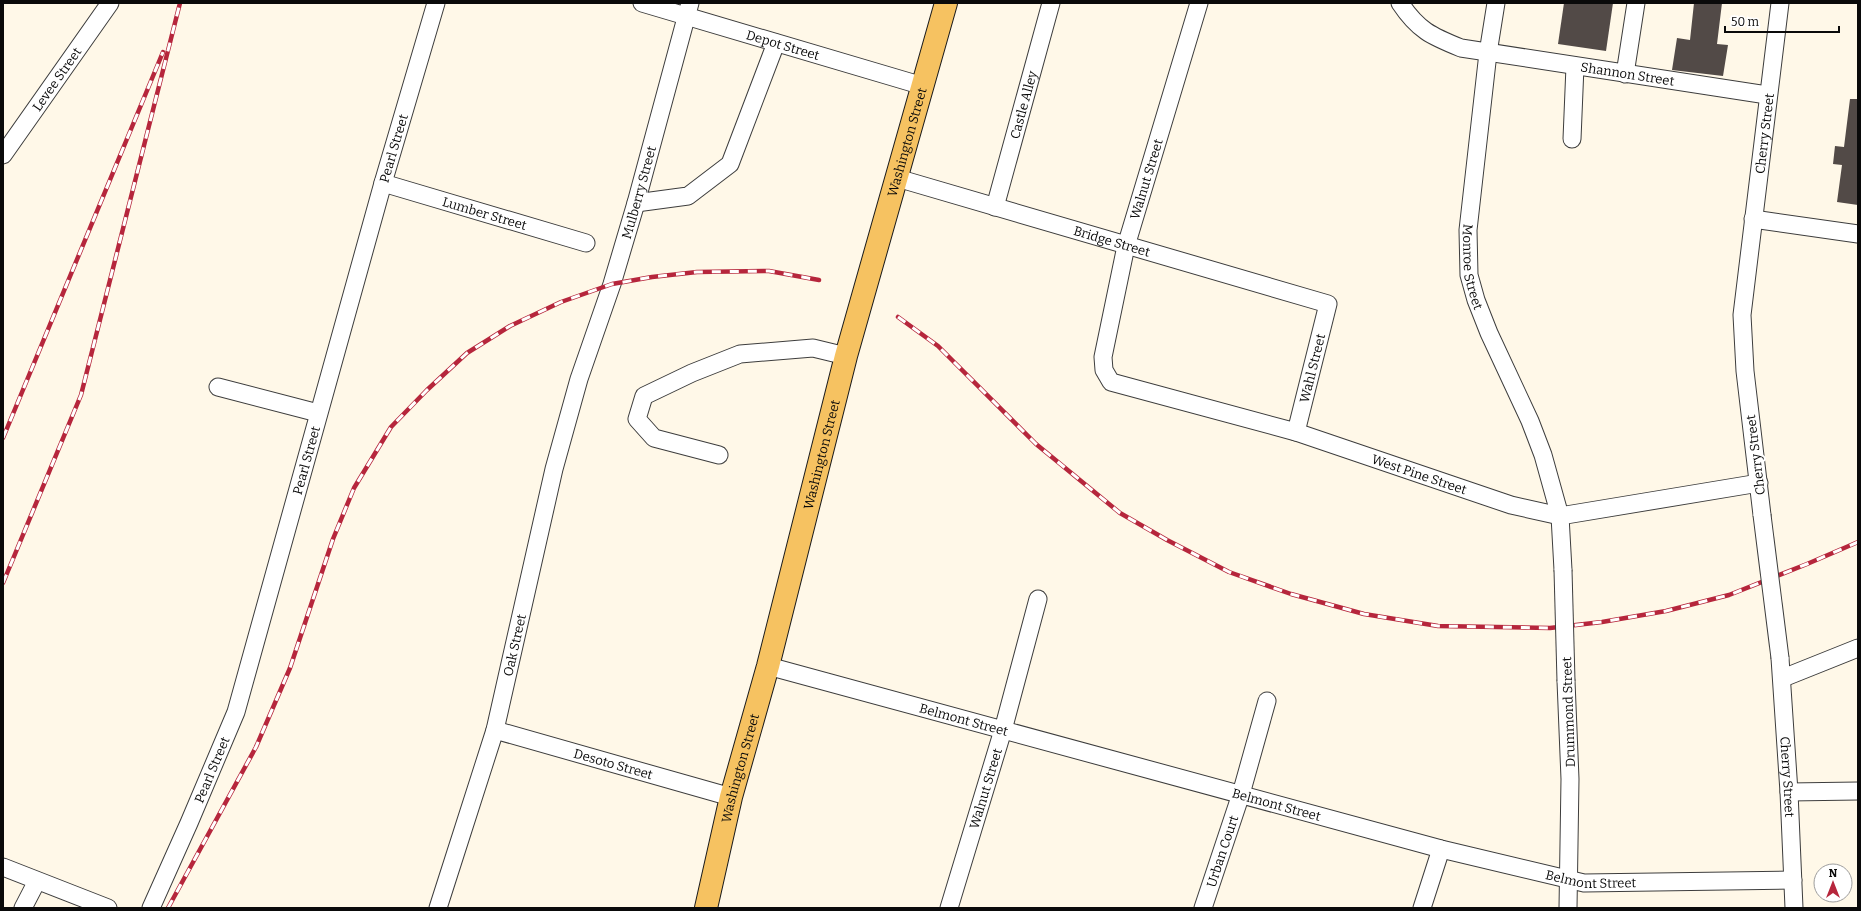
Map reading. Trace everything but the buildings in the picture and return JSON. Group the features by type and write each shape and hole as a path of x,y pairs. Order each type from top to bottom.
{"main road":[{"name":"Washington Street","path":"706,908 731,797 768,666 846,356 946,3"}],"street":[{"name":"Levee Street","path":"3,155 110,3"},
{"name":"Pearl Street","path":"151,908 236,712 318,413 436,3"},
{"name":"Depot Street","path":"642,3 688,10 776,43 923,86"},
{"name":"Castle Alley","path":"995,207 1051,3"},
{"name":"Walnut Street","path":"1103,357 1126,246 1199,3"},
{"name":"Shannon Street","path":"1400,3 1419,28 1438,39 1461,48 1767,95"},
{"name":"Monroe Street","path":"1496,3 1488,53 1468,230 1470,275 1476,300 1488,333 1530,421 1543,455 1560,516"},
{"path":"1625,74 1636,3"},
{"name":"Cherry Street","path":"1780,3 1767,95 1742,315 1745,371 1783,678 1794,908"},
{"name":"Mulberry Street","path":"579,380 612,284 636,203 688,10"},
{"path":"636,203 688,196 730,164 776,43"},
{"path":"1572,139 1575,66"},
{"name":"Bridge Street","path":"897,178 1328,304"},
{"name":"Lumber Street","path":"383,183 586,243"},
{"path":"1753,219 1858,234"},
{"name":"Wahl Street","path":"1296,432 1328,304"},
{"path":"719,455 654,438 637,419 644,396 692,373 740,354 813,348 846,356"},
{"name":"West Pine Street","path":"1103,357 1104,370 1111,382 1296,432 1511,505 1560,516 1759,483"},
{"name":"Oak Street","path":"438,908 495,730 554,469 579,380"},
{"path":"218,387 318,413"},
{"name":"Drummond Street","path":"1560,516 1570,779 1568,908"},
{"name":"Walnut Street","path":"949,908 1003,730 1038,599"},
{"path":"1783,678 1858,648"},
{"name":"Belmont Street","path":"768,666 1441,849 1569,880 1584,883 1793,880"},
{"name":"Urban Court","path":"1203,908 1241,794 1267,701"},
{"name":"Desoto Street","path":"495,730 731,797"},
{"path":"1789,792 1858,791"},
{"path":"1422,908 1441,849"},
{"path":"3,867 108,908"},
{"path":"23,908 37,881"}],"railway":[{"path":"3,583 81,395 180,3"},
{"path":"3,438 163,52"},
{"path":"168,908 256,747 290,668 333,539 354,488 391,427 427,390 467,353 510,326 561,302 612,284 652,277 697,272 769,271 819,280"},
{"path":"898,317 938,346 1036,444 1120,513 1167,540 1229,572 1291,594 1364,614 1438,626 1550,628 1602,622 1666,611 1729,595 1858,542"}]}
